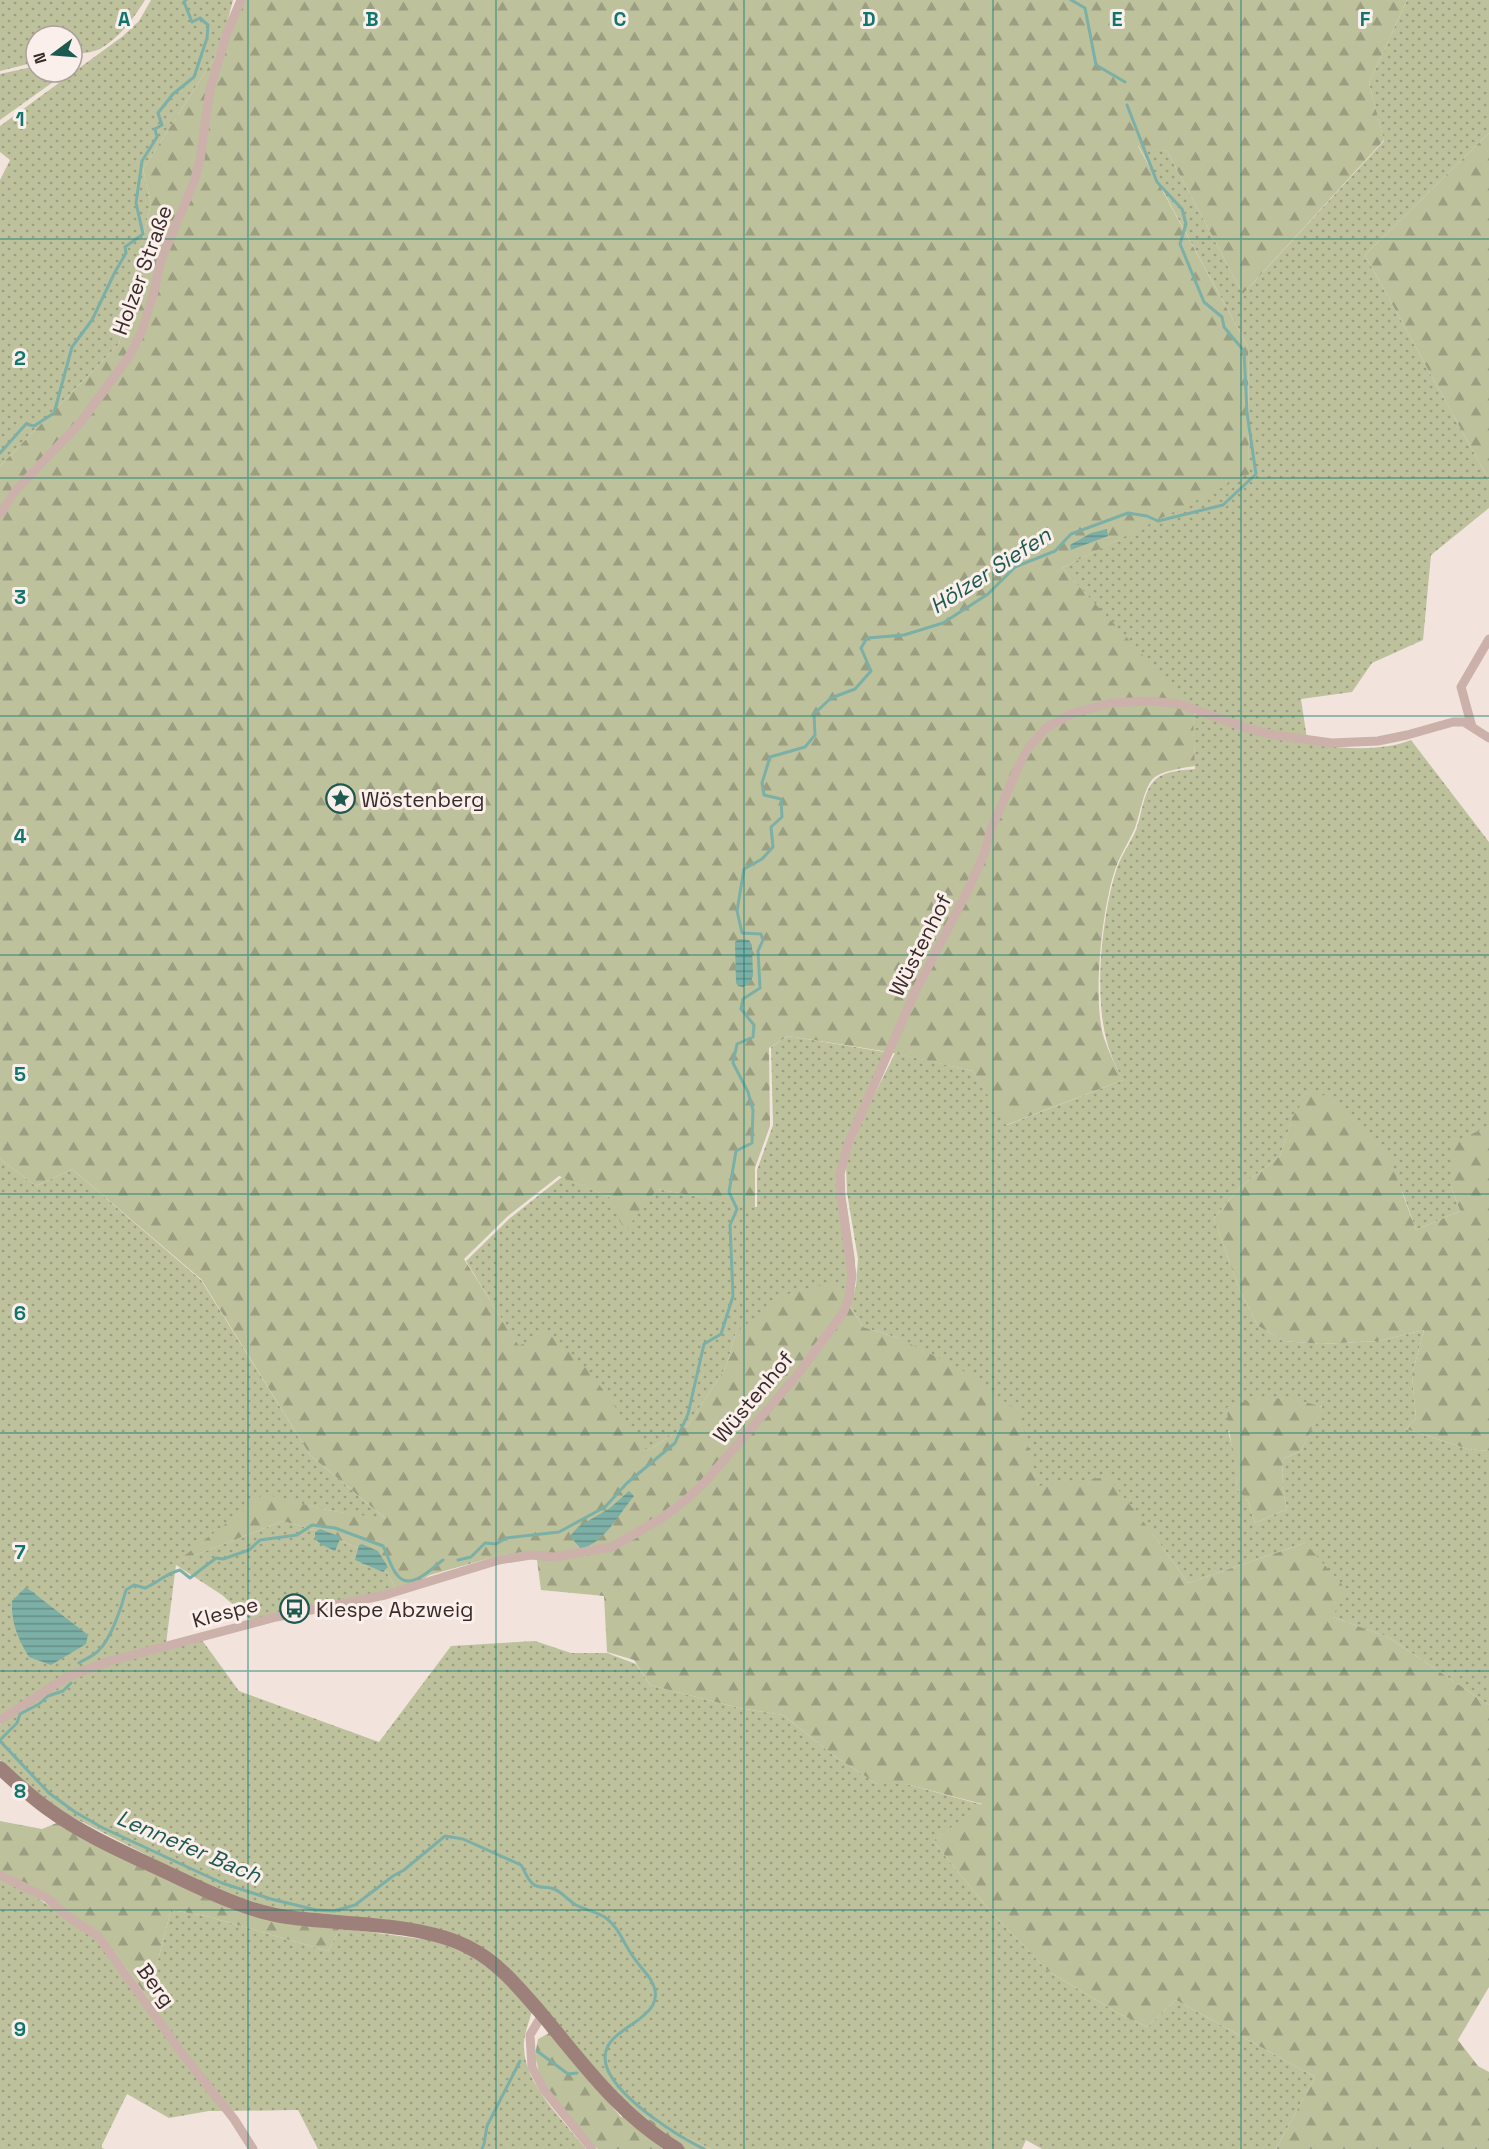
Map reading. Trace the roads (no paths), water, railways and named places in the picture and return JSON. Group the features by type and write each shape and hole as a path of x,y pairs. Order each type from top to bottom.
{"main road":[{"path":"0,1768 48,1809 84,1832 207,1892 237,1904 285,1917 395,1928 436,1935 468,1947 489,1959 511,1978 630,2116 658,2138 677,2149"}],"street":[{"name":"Holzer Straße","path":"0,514 16,490 80,423 130,354 141,333 161,260 194,182 200,160 210,89 227,33 241,0"},
{"path":"1472,727 1461,687 1489,639"},
{"name":"Wüstenhof","path":"612,1547 662,1518 705,1482 798,1374 843,1313 849,1298 852,1275 840,1174 848,1144 915,992 968,890 984,854 991,829 1020,763 1029,747 1046,728 1073,713 1112,703 1150,700 1179,704 1274,735 1332,743 1378,741 1453,722 1464,722 1489,738"},
{"name":"Klespe","path":"0,1720 67,1677 110,1661 276,1617 386,1595 499,1560 531,1556 554,1557 612,1547"},
{"name":"Berg","path":"0,1875 48,1898 70,1918 98,1936 253,2149"},
{"path":"542,2015 530,2035 532,2067 544,2090 592,2149"}],"water":[{"path":"1107,529 1108,536 1071,550 1070,545 1091,533"},
{"path":"739,939 749,940 752,945 753,976 750,983 743,987 736,983 735,942"},
{"path":"629,1491 634,1496 611,1527 597,1540 581,1549 570,1536 578,1527 610,1508"},
{"path":"320,1529 341,1537 335,1551 315,1539 315,1532"},
{"path":"362,1544 378,1551 388,1567 383,1572 355,1560 359,1545"},
{"path":"26,1587 88,1635 86,1644 51,1665 29,1657 16,1630 12,1609 12,1601"}],"waterway":[{"path":"0,453 26,424 34,426 54,413 72,347 92,320 126,253 125,247 143,234 136,203 142,161 157,137 155,129 162,125 158,113 173,94 194,77 207,38 208,25 200,18 192,22 184,2 186,0"},
{"name":"Hölzer Siefen","path":"1071,0 1085,8 1096,65 1125,82"},
{"name":"Hölzer Siefen","path":"458,1560 471,1557 485,1543 496,1544 506,1538 559,1532 605,1507 627,1483 675,1443 688,1414 704,1344 721,1334 733,1296 730,1225 737,1209 729,1192 736,1151 752,1143 753,1110 748,1092 733,1063 737,1044 753,1037 754,1025 741,1009 743,999 760,988 758,951 763,940 761,934 742,933 737,911 744,869 762,859 773,847 771,827 782,817 781,799 764,795 762,783 770,757 805,747 815,735 814,714 831,698 855,689 871,671 861,648 867,638 904,635 943,623 988,594 1015,567 1055,551 1071,534 1128,513 1147,516 1158,521 1223,505 1256,474 1247,413 1244,351 1224,327 1222,317 1204,302 1180,244 1186,224 1182,209 1157,182 1127,105"},
{"name":"Hölzer Siefen","path":"79,1663 95,1654 108,1638 116,1622 126,1590 134,1585 145,1588 180,1570 190,1578 216,1558 223,1559 249,1550 260,1540 297,1535 312,1525 335,1528 383,1546 393,1570 403,1580 415,1580 443,1560"},
{"name":"Hölzer Siefen","path":"0,1740 17,1723 20,1714 39,1704 48,1696 63,1691 71,1683"},
{"name":"Lennefer Bach","path":"0,1741 49,1793 75,1812 103,1828 222,1883 271,1899 316,1910 334,1911 355,1905 404,1870 445,1836 463,1839 521,1865 535,1886 554,1889 576,1905 606,1918 618,1931 634,1958 649,1977 655,1990 655,2000 642,2017 614,2038 608,2046 605,2060 611,2075 622,2091 638,2106 656,2120 704,2149"},
{"path":"537,2051 568,2074 577,2073"},
{"path":"482,2149 487,2126 520,2061"}],"place":[{"name":"Wöstenberg","path":"340,799"},
{"name":"Klespe Abzweig","path":"295,1609"}]}
